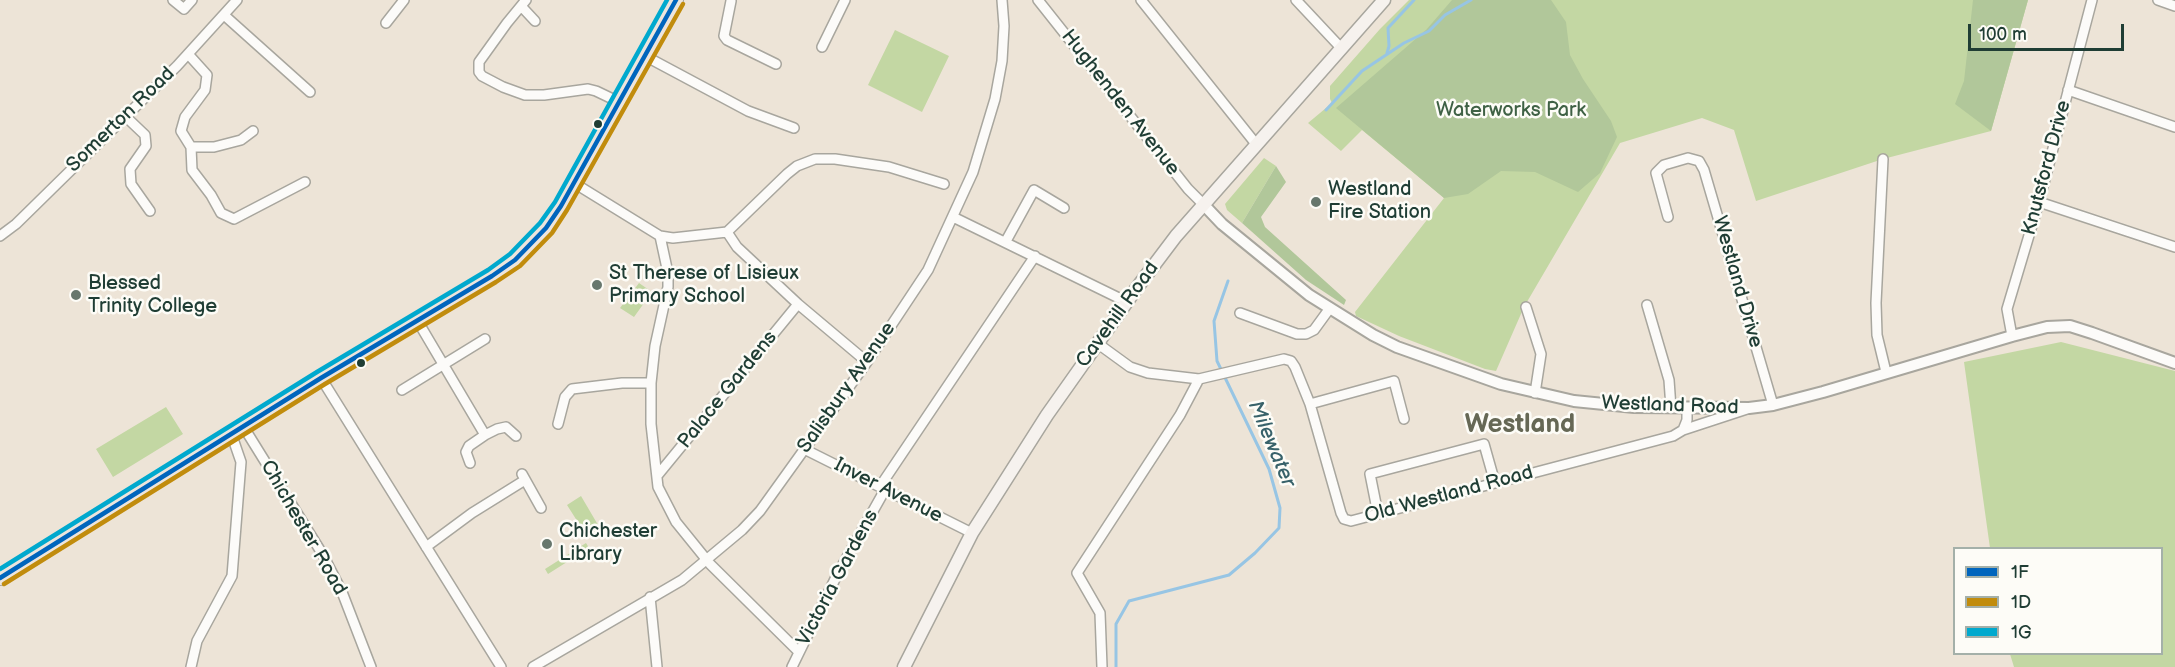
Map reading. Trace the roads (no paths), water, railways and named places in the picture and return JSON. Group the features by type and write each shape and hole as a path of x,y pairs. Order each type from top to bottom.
{"main road":[{"path":"0,578 515,260 546,228 574,183 676,0"},
{"name":"Cavehill Road","path":"904,667 972,532 1041,424 1097,343 1176,236 1384,0"}],"street":[{"path":"173,0 184,9 192,0"},
{"name":"Somerton Road","path":"0,236 16,224 188,54 237,0"},
{"path":"386,24 404,0"},
{"path":"730,0 724,36 727,40 776,64"},
{"path":"822,47 845,0"},
{"name":"Salisbury Avenue","path":"533,667 545,664 650,597 682,580 708,560 760,511 867,362 928,270 973,172 995,99 1002,61 1004,26 1002,0"},
{"name":"Hughenden Avenue","path":"1038,0 1188,189 1204,205"},
{"path":"1141,0 1256,144"},
{"path":"1296,0 1342,50"},
{"name":"Knutsford Drive","path":"2012,336 2007,309 2039,202 2092,0"},
{"path":"2158,0 2175,6"},
{"path":"535,21 524,3 479,62 478,72 482,76 525,95 544,95 588,89 619,102"},
{"path":"224,15 310,92"},
{"path":"188,54 207,75 205,90 185,117 181,131 191,147 192,170 221,213 234,219 305,182"},
{"path":"645,56 748,111 794,128"},
{"path":"2068,90 2175,127"},
{"path":"125,116 145,135 146,147 130,169 131,184 150,210"},
{"path":"191,147 214,147 241,140 253,131"},
{"name":"Westland Drive","path":"1668,217 1656,173 1664,165 1688,158 1699,160 1704,170 1773,405"},
{"path":"574,183 660,236 673,238 727,232 787,174 797,166 815,159 835,159 889,167 944,184"},
{"path":"1883,159 1876,303 1877,335 1886,372"},
{"path":"1006,241 1034,190 1064,208"},
{"path":"2039,202 2175,247"},
{"name":"Westland Road","path":"1204,205 1216,219 1309,294 1397,347 1501,384 1534,393 1619,406 1749,408 1773,405 2047,327 2070,326 2175,363"},
{"path":"953,217 1127,302"},
{"path":"727,232 737,247 798,304 867,362"},
{"path":"660,236 668,273 667,296 655,346 651,383 651,424 658,487 675,522 708,560 799,652"},
{"name":"Victoria Gardens","path":"792,667 837,575 885,488 883,482 1035,256"},
{"name":"Palace Gardens","path":"657,476 798,304"},
{"path":"1647,305 1669,380 1671,408"},
{"path":"1526,307 1541,354 1534,393"},
{"path":"1240,313 1306,334 1314,330 1330,308"},
{"path":"417,320 485,435"},
{"path":"402,390 485,339"},
{"name":"Old Westland Road","path":"1097,343 1130,367 1148,373 1199,379 1284,359 1291,361 1310,404 1344,519 1351,521 1643,445 1749,408"},
{"path":"321,378 501,667"},
{"path":"1102,667 1100,613 1077,573 1180,415 1199,379"},
{"path":"1310,404 1394,381 1404,419"},
{"path":"558,424 565,397 572,389 622,382 651,383"},
{"path":"1683,430 1687,420 1687,408"},
{"path":"470,463 465,452 469,446 485,435 506,427 516,436"},
{"path":"191,667 197,641 232,576 241,462 237,430"},
{"name":"Chichester Road","path":"237,430 323,555 342,592 371,667"},
{"path":"1378,514 1370,474 1484,444 1495,483"},
{"name":"Inver Avenue","path":"804,450 972,532"},
{"path":"426,548 523,477 541,508"},
{"path":"650,597 657,667"}],"waterway":[{"name":"Milewater","path":"1387,53 1388,28 1414,0"},
{"path":"1326,110 1362,71 1404,43 1429,31 1445,15 1471,0"},
{"name":"Milewater","path":"1116,667 1116,624 1129,601 1229,575 1279,528 1280,508 1269,469 1217,361 1214,321 1228,281"}],"place":[{"name":"Westland Fire Station","path":"1316,202"},
{"name":"St Therese of Lisieux Primary School","path":"597,285"},
{"name":"Blessed Trinity College","path":"76,295"},
{"name":"Chichester Library","path":"547,544"}],"district":[{"name":"Westland","path":"1520,425"}],"park label":[{"name":"Waterworks Park","path":"1511,111"}]}
